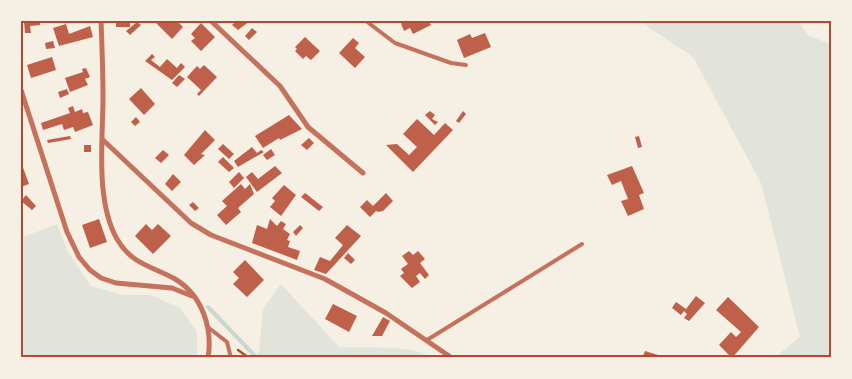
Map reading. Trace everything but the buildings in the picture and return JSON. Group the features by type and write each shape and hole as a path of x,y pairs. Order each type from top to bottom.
{"street":[{"path":"101,21 105,194 116,238 127,253 146,267 173,278 185,286 195,297 209,328 208,358"},
{"path":"211,21 280,86 308,127 363,174"},
{"path":"21,90 67,232 79,257 90,270 101,278 116,283 172,288 195,297"},
{"path":"103,140 191,224 210,234 325,279 427,340 452,358"}],"lane":[{"path":"366,21 395,43 451,63 466,65"},
{"path":"427,340 582,244"},
{"path":"209,328 226,342 231,358"}],"shaded area":[{"path":"639,21 798,21 809,36 831,44 831,358 774,358 800,337 761,183 693,57"},
{"path":"57,224 68,252 91,286 122,295 151,295 180,308 197,332 197,358 21,358 21,238"},
{"path":"281,284 339,347 401,349 433,358 251,358 259,352 263,309"}],"waterway":[{"path":"208,307 257,358"}]}
